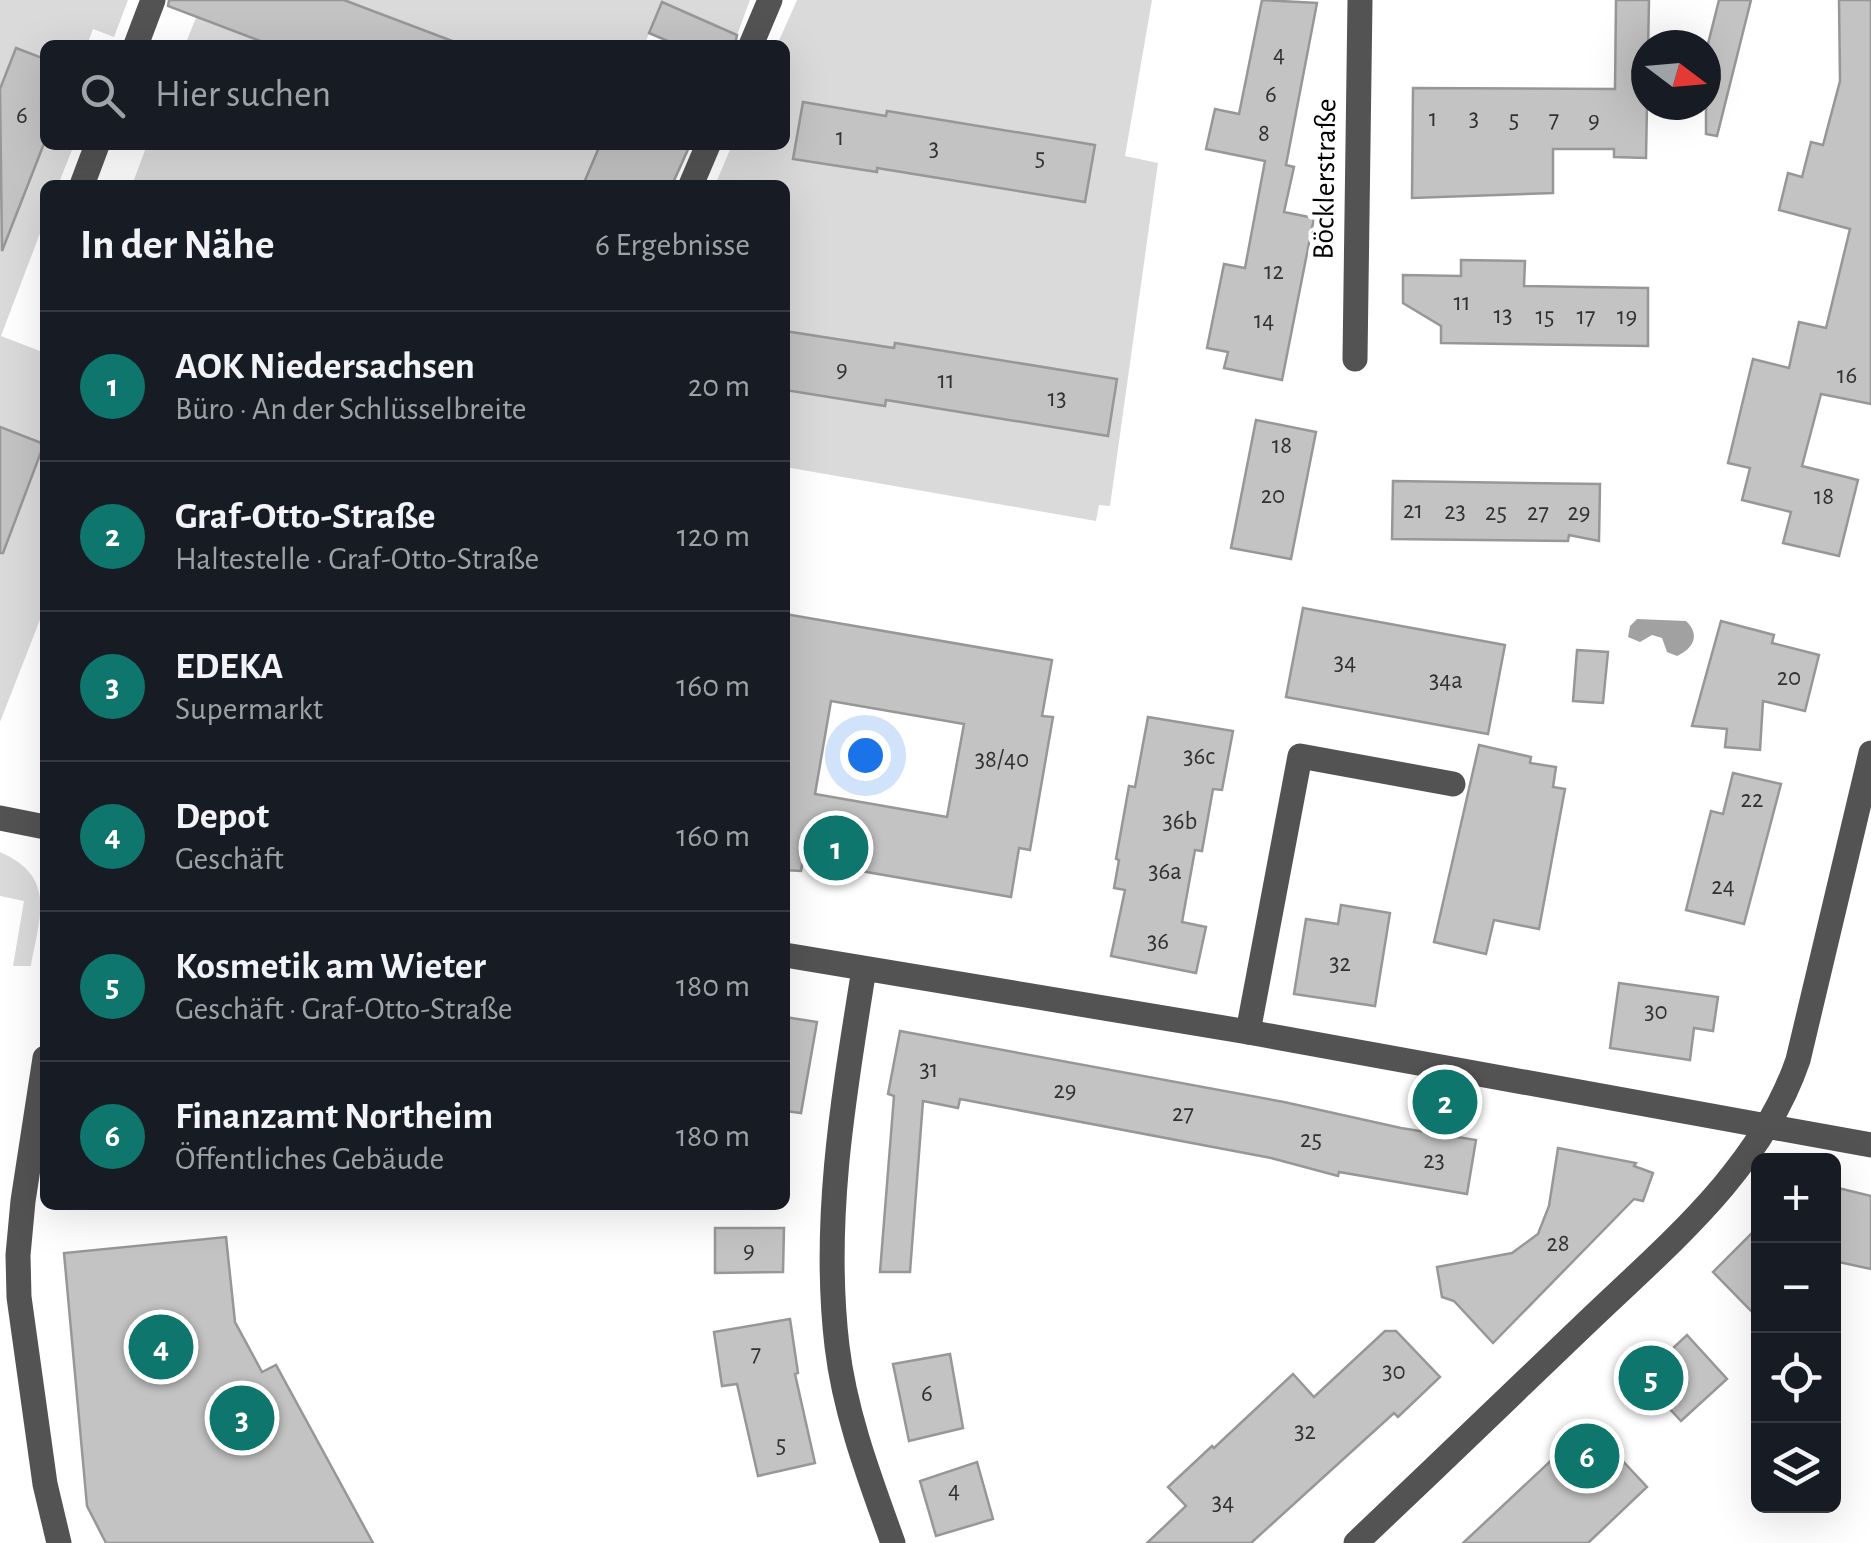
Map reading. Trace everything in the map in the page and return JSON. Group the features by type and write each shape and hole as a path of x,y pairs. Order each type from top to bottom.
{"street":[{"path":"138,40 153,0"},
{"path":"753,40 770,0"},
{"name":"Böcklerstraße","path":"1356,359 1360,0"},
{"path":"84,180 96,150"},
{"path":"694,180 706,150"},
{"path":"1356,1543 1697,1216 1738,1169 1768,1126 1782,1103 1798,1060 1871,753"},
{"path":"1248,1032 1300,756 1454,784"},
{"path":"0,818 40,825"},
{"path":"790,956 1248,1032 1871,1144"},
{"path":"864,969 837,1141 832,1280 837,1350 861,1454 893,1543"},
{"path":"40,1091 23,1202 18,1297 45,1484 59,1543"}],"shaded area":[{"path":"0,0 128,0 114,37 93,29 89,40 40,40 40,150 72,150 60,180 40,180 40,233 1,336 40,351 40,620 0,722"},
{"path":"203,0 750,0 737,35 663,3 646,40 187,40"},
{"path":"797,0 1152,0 1125,156 1158,163 1110,506 1099,505 1096,521 790,468 790,180 717,180 730,150 790,150 790,40 779,40"},
{"path":"145,150 599,150 585,180 134,180"},
{"path":"1637,619 1686,621 1693,631 1693,641 1677,656 1667,652 1662,638 1652,635 1640,642 1628,637 1630,626"},
{"path":"0,852 30,873 37,886 40,915 31,966 13,966 24,901 0,896"}],"building":[{"path":"169,0 344,0 450,40 258,40 168,6"},
{"path":"1262,0 1317,3 1286,165 1294,167 1284,212 1314,218 1282,380 1224,368 1228,352 1207,348 1224,264 1245,268 1265,161 1206,149 1215,109 1239,114"},
{"path":"1616,0 1649,0 1648,30 1631,30 1631,120 1647,120 1646,158 1614,157 1614,149 1553,149 1553,193 1412,198 1413,88 1615,89"},
{"path":"1719,0 1751,0 1721,120 1721,30 1712,30"},
{"path":"1839,0 1871,0 1871,404 1821,394 1802,466 1858,480 1839,556 1783,543 1791,512 1742,500 1750,468 1728,463 1753,359 1789,368 1799,322 1826,328 1850,229 1779,210 1788,173 1802,177 1811,142 1823,145 1840,81"},
{"path":"662,2 737,35 736,40 665,40 649,33"},
{"path":"16,48 40,57 41,150 2,251 0,89"},
{"path":"803,102 886,116 887,111 1095,145 1085,202 877,168 877,172 793,159"},
{"path":"1706,120 1721,120 1717,136 1706,134"},
{"path":"598,150 688,150 674,180 585,180"},
{"path":"1461,260 1525,261 1524,286 1648,288 1648,346 1441,343 1441,326 1403,303 1403,275 1461,276"},
{"path":"790,332 894,348 895,343 1117,379 1108,436 886,400 885,406 790,391"},
{"path":"1256,420 1316,432 1291,559 1231,548"},
{"path":"0,427 40,442 40,455 0,553"},
{"path":"1393,481 1600,484 1599,541 1569,535 1568,541 1392,539"},
{"path":"1303,608 1505,645 1488,734 1286,697"},
{"path":"790,615 1052,660 1042,716 1053,717 1030,850 1019,848 1011,897 803,861 801,871 790,870","holes":["831,701 964,724 947,817 815,794"]},
{"path":"1721,621 1774,635 1772,643 1819,655 1805,711 1763,701 1760,750 1725,747 1727,729 1692,726"},
{"path":"1577,650 1608,652 1603,703 1573,701"},
{"path":"1148,717 1233,731 1222,790 1213,789 1202,851 1195,850 1182,922 1206,927 1196,973 1111,956 1125,890 1114,888 1119,860 1116,859 1129,786 1135,787"},
{"path":"1479,745 1531,757 1530,763 1556,767 1553,787 1565,789 1539,929 1494,920 1486,954 1434,942"},
{"path":"1733,773 1781,784 1744,924 1686,910 1711,811 1723,814"},
{"path":"1341,905 1390,913 1375,1006 1294,994 1306,919 1338,924"},
{"path":"1619,983 1718,997 1713,1031 1694,1028 1690,1060 1610,1048"},
{"path":"790,1018 817,1022 801,1113 790,1112"},
{"path":"900,1031 1476,1140 1467,1194 1339,1172 1338,1176 1271,1158 960,1099 958,1108 923,1101 910,1272 880,1272 894,1096 888,1094"},
{"path":"1558,1148 1636,1163 1634,1166 1653,1173 1643,1201 1634,1199 1493,1343 1454,1301 1442,1297 1437,1267 1512,1253 1538,1234 1549,1206"},
{"path":"1841,1189 1871,1196 1871,1269 1841,1263"},
{"path":"715,1228 784,1228 783,1272 715,1273"},
{"path":"1751,1234 1751,1311 1713,1272"},
{"path":"226,1237 235,1322 262,1372 276,1365 373,1543 106,1543 87,1506 64,1253"},
{"path":"790,1319 798,1373 795,1374 815,1463 758,1476 737,1384 722,1386 714,1332"},
{"path":"1385,1331 1396,1331 1440,1377 1398,1417 1394,1413 1251,1543 1147,1543 1186,1506 1168,1487 1212,1446 1293,1374 1314,1397"},
{"path":"1687,1335 1727,1379 1681,1421 1641,1378"},
{"path":"950,1354 963,1428 909,1441 893,1364"},
{"path":"1589,1425 1647,1487 1588,1543 1463,1543"},
{"path":"977,1462 993,1519 936,1536 920,1481"}],"place":[{"name":"AOK Niedersachsen","path":"836,848"},
{"name":"Graf-Otto-Straße","path":"1445,1102"},
{"name":"Depot","path":"161,1347"},
{"name":"Kosmetik am Wieter","path":"1651,1378"},
{"name":"EDEKA","path":"242,1418"},
{"name":"Finanzamt Northeim","path":"1587,1456"}]}
